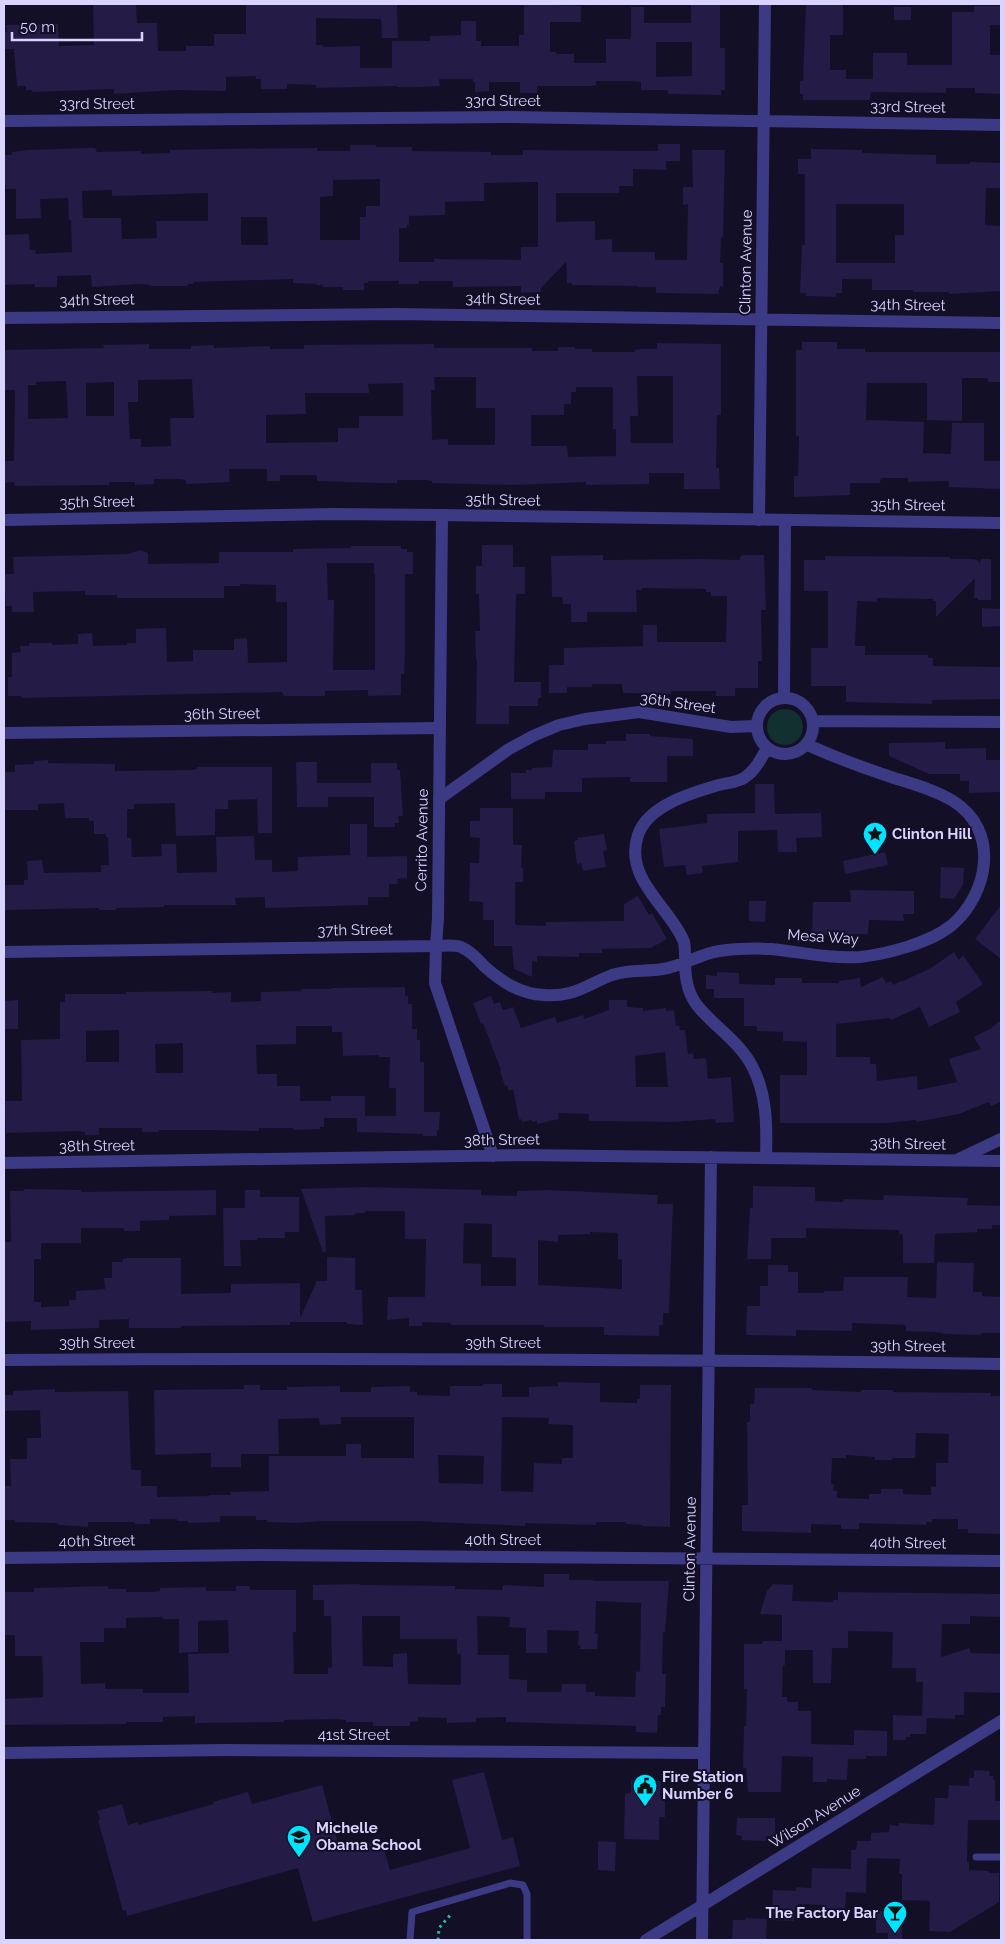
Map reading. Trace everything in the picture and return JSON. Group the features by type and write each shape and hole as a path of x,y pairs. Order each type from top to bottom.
{"street":[{"name":"Clinton Avenue","path":"759,520 765,4"},
{"name":"33rd Street","path":"4,121 510,117 1001,125"},
{"name":"34th Street","path":"4,318 396,314 1001,323"},
{"name":"35th Street","path":"4,520 332,514 1001,523"},
{"name":"Cerrito Avenue","path":"442,515 438,918 435,983 493,1156"},
{"path":"784,697 785,520"},
{"path":"784,697 800,702 807,709 813,721 811,736 806,744 795,752 786,754 776,753 767,748 759,739 756,726 757,717 764,706 772,700 784,697"},
{"name":"36th Street","path":"439,799 509,749 559,725 585,719 639,712 731,726 756,726"},
{"path":"813,721 1001,722"},
{"name":"36th Street","path":"4,733 440,728"},
{"name":"Mesa Way","path":"685,964 717,952 752,948 838,957 860,957 882,953 936,936 951,925 968,908 980,886 986,859 981,835 970,816 954,802 929,790 836,758 806,744"},
{"path":"766,1158 766,1113 762,1090 752,1064 697,1004 686,986 684,944 678,932 656,902 638,868 635,851 638,834 648,820 662,808 677,798 744,778 758,765 767,748"},
{"name":"37th Street","path":"4,952 460,946 509,985 526,993 562,996 580,991 629,970 662,970 685,964"},
{"path":"954,1161 1001,1139"},
{"name":"38th Street","path":"4,1163 493,1156 1001,1161"},
{"name":"Clinton Avenue","path":"702,1940 711,1157"},
{"name":"39th Street","path":"4,1360 286,1358 709,1359 1001,1364"},
{"name":"40th Street","path":"4,1558 257,1555 1001,1561"},
{"name":"Wilson Avenue","path":"646,1940 1001,1720"},
{"name":"41st Street","path":"4,1753 225,1750 704,1753"}],"lane":[{"path":"976,1857 1001,1857"},
{"path":"410,1940 412,1912 510,1883 523,1885 527,1894 527,1940"}],"path":[{"path":"438,1940 439,1928 452,1913 450,1900"}],"green space":[{"path":"785,709 792,710 798,714 802,720 802,734 798,740 792,744 785,745 778,744 772,740 768,734 767,727 768,720 772,714 778,710"}],"building":[{"path":"136,4 137,23 157,23 158,51 186,51 186,46 214,46 214,34 246,34 246,4 397,4 398,38 382,38 381,19 316,18 316,45 323,45 323,47 360,46 360,68 392,68 392,41 430,41 430,36 461,35 461,21 476,21 476,41 481,41 481,46 519,46 519,35 524,35 524,4 581,6 581,22 550,22 550,52 574,54 574,63 606,63 606,39 630,39 631,7 644,7 644,23 691,23 691,4 720,4 720,48 725,48 725,90 721,90 721,95 668,94 668,90 641,90 641,82 596,81 596,85 592,86 537,86 537,93 520,93 520,82 489,82 489,91 475,92 475,82 473,82 473,79 439,79 440,86 316,88 316,85 287,84 287,89 261,89 261,79 256,79 256,76 226,77 226,91 175,90 114,94 114,89 32,92 32,90 26,90 26,86 17,86 14,49 4,49 4,32 7,32 6,25 58,24 59,46 94,45 93,5","holes":["656,42 692,42 692,76 656,77"]},
{"path":"806,4 843,4 843,35 830,35 830,70 846,70 846,79 873,79 873,53 907,53 907,65 952,65 952,12 974,12 974,6 1001,6 1001,25 990,25 990,55 1001,55 1001,94 975,93 975,88 946,88 946,93 871,92 870,100 803,100 803,94 800,94 800,81 803,81"},
{"path":"894,7 911,7 911,20 894,20"},
{"path":"658,144 680,144 680,161 666,161 666,170 633,169 633,186 619,186 619,193 556,193 556,222 595,221 595,240 612,239 612,252 655,252 655,260 687,260 688,204 683,205 683,187 693,187 692,150 725,150 723,237 721,237 720,263 723,263 723,287 720,286 718,294 656,293 656,287 572,285 572,283 567,283 566,262 541,288 541,292 521,293 521,286 453,287 453,281 419,281 419,284 399,284 399,281 368,281 368,283 364,283 364,290 343,290 343,287 323,287 323,285 317,284 293,283 293,279 193,282 193,284 188,284 188,286 150,286 140,284 92,287 91,275 57,276 57,287 35,287 35,284 4,285 4,235 29,234 30,250 35,250 36,254 72,252 68,198 40,199 41,218 16,219 16,189 6,189 4,182 4,155 12,155 12,152 88,148 95,148 97,152 141,151 141,154 170,153 170,150 218,149 317,148 317,151 350,151 350,145 412,147 412,151 491,152 491,155 523,155 523,150 658,151","holes":["380,179 380,206 366,206 366,217 360,217 360,240 320,240 320,197 333,196 333,180","538,182 538,247 521,247 521,260 434,259 434,262 399,262 399,228 407,228 409,216 445,215 445,202 484,201 484,183","112,190 112,196 208,193 208,221 156,221 157,238 122,239 121,218 83,218 82,191","241,217 267,217 268,245 241,245"]},
{"path":"811,149 862,150 862,153 936,155 936,164 1001,163 1001,188 986,188 985,225 1001,226 1001,291 949,294 949,292 913,292 913,290 872,290 872,279 842,279 842,293 836,293 836,297 806,296 806,293 800,293 802,245 805,245 805,174 798,174 798,159 811,159","holes":["836,204 904,204 904,235 895,235 895,263 836,263"]},
{"path":"802,342 837,342 837,349 865,349 865,352 1001,352 1001,382 988,382 988,378 962,378 962,421 927,420 927,383 867,383 866,420 924,422 923,453 951,454 952,423 984,423 984,461 1001,461 1001,489 949,487 949,481 908,482 908,478 881,478 880,483 850,483 850,495 794,497 794,476 798,476 799,436 796,436 796,350 802,350"},
{"path":"657,343 721,344 721,415 717,415 716,468 719,468 720,489 684,489 684,473 649,473 649,484 586,485 586,482 513,485 432,483 432,481 425,480 397,480 397,483 317,481 317,475 280,475 280,481 267,481 267,469 229,469 230,482 186,484 186,480 180,479 154,479 154,484 135,485 135,482 109,482 109,485 15,486 14,482 4,483 4,461 14,461 15,390 4,390 4,350 104,348 103,345 149,344 149,349 191,349 191,346 214,345 214,348 270,346 270,349 304,349 304,345 434,344 434,348 532,348 532,351 558,351 558,347 592,349 592,352 635,352 635,350 640,349 657,349","holes":["637,376 673,376 673,443 631,443 630,416 638,416","434,377 476,377 476,408 495,408 495,445 448,445 448,439 432,440 431,390 435,390","192,379 194,418 170,418 171,446 141,447 141,439 130,439 128,402 138,402 138,380","66,381 68,418 28,419 28,385 36,385 36,382","114,382 114,416 86,416 86,383","403,383 403,416 359,416 359,428 338,428 338,442 266,443 266,415 306,414 305,393 369,393 368,384","576,387 613,387 613,429 616,429 616,456 568,457 567,446 531,446 531,415 564,415 564,404 571,404 571,392 576,392"]},
{"path":"482,545 513,545 513,567 525,567 525,594 516,594 514,682 541,682 541,698 538,698 538,706 509,706 509,724 476,724 477,660 475,631 480,631 479,594 476,594 476,566 482,566"},
{"path":"351,546 401,546 401,549 407,549 407,552 413,552 413,574 405,574 405,656 404,674 401,674 401,695 368,696 368,690 325,691 325,696 284,696 282,692 22,698 22,696 8,696 8,677 12,677 12,653 21,652 20,646 29,646 29,643 52,643 52,645 78,644 78,634 92,633 93,646 127,645 127,643 136,643 136,629 166,628 167,662 193,661 193,650 234,650 234,639 247,638 248,663 287,662 287,602 276,602 276,585 240,584 240,586 224,586 224,598 117,598 117,595 85,595 85,591 33,592 34,612 12,612 12,606 6,606 4,574 14,574 13,557 127,554 140,550 148,553 148,564 219,563 219,552 293,552 293,549 351,548","holes":["327,563 374,563 375,670 333,670 334,600 328,600"]},
{"path":"603,555 603,560 740,560 740,557 743,555 764,555 766,610 761,610 762,661 758,661 758,688 735,688 735,696 716,696 716,691 671,691 671,694 623,693 622,684 592,684 592,687 567,687 567,693 549,693 549,665 564,665 564,648 643,646 643,625 657,625 657,642 726,642 727,596 711,596 711,592 706,592 706,589 642,588 642,590 636,590 637,612 587,612 587,622 571,622 571,604 563,604 562,597 552,597 551,556"},
{"path":"825,556 950,557 950,559 974,559 979,561 979,565 981,559 991,559 991,600 978,600 978,598 974,598 975,578 936,617 936,601 933,601 933,599 877,598 877,602 857,601 855,646 865,646 865,655 928,655 928,658 933,658 933,666 1001,667 1001,699 932,700 932,704 846,702 846,686 811,686 811,648 828,648 828,591 804,591 804,560 825,560"},
{"path":"982,608 1001,609 1001,626 982,627"},
{"path":"626,734 650,734 650,736 693,739 693,756 667,756 667,782 630,782 630,777 582,778 582,792 545,792 545,799 511,799 511,773 526,773 526,770 532,770 532,768 552,767 553,750 588,750 588,744 606,744 606,741 626,741"},
{"path":"945,742 945,749 986,748 986,760 1001,760 1001,792 969,793 969,781 960,781 960,774 929,774 889,756 889,743"},
{"path":"48,760 48,763 115,764 115,771 192,770 197,769 197,767 272,767 272,833 258,833 257,799 228,800 228,809 215,809 215,835 176,836 175,803 134,804 134,809 127,809 127,838 131,838 132,857 162,856 161,844 176,844 177,873 217,872 216,837 254,836 255,860 272,860 272,872 298,871 298,857 350,855 350,824 367,824 367,857 407,856 407,878 397,879 398,884 389,884 389,897 368,897 368,905 265,908 265,897 235,898 236,905 164,905 164,907 116,908 116,910 99,910 99,908 4,910 4,885 24,885 24,880 28,880 27,861 42,860 44,873 101,872 101,865 109,865 108,837 106,837 106,834 94,834 94,821 89,821 89,818 65,818 64,803 38,804 38,810 5,810 4,772 15,772 15,765 34,764 34,761"},
{"path":"317,762 317,783 371,783 371,763 397,763 397,770 400,770 403,816 398,816 399,823 395,823 395,827 374,827 374,797 328,797 328,807 297,807 296,763"},
{"path":"755,784 774,784 775,814 821,813 822,837 796,838 797,852 778,852 777,830 738,831 738,862 702,866 703,873 687,875 685,865 664,867 659,829 707,823 707,814 755,813"},
{"path":"480,808 513,808 513,845 522,845 521,868 523,868 523,882 515,882 515,925 546,926 546,922 624,921 624,904 638,896 649,915 652,913 667,939 651,948 602,949 602,953 579,953 579,957 537,956 537,962 532,961 532,977 514,969 512,946 494,946 494,920 483,920 483,902 469,901 470,863 479,863 480,838 470,837 470,821 480,821"},
{"path":"604,834 607,850 603,851 606,867 583,871 581,863 577,864 574,841 578,840 577,838"},
{"path":"885,852 888,865 845,874 843,861"},
{"path":"941,867 964,868 963,885 954,899 940,898"},
{"path":"850,890 914,891 914,914 903,914 904,921 869,920 868,934 812,935 813,902 851,902"},
{"path":"749,901 766,901 765,922 749,921"},
{"path":"1001,905 1001,959 975,939"},
{"path":"954,952 959,960 963,955 983,984 956,1002 960,1012 929,1027 920,1007 891,1020 890,1018 836,1024 836,1057 870,1057 870,1064 876,1064 877,1081 917,1076 918,1090 957,1082 949,1059 981,1049 974,1037 990,1029 1001,1020 1001,1102 991,1106 989,1102 959,1114 916,1122 916,1120 886,1123 780,1123 780,1075 807,1075 807,1042 783,1041 783,1032 757,1031 757,1026 744,1026 744,998 714,998 714,989 706,989 706,975 717,976 717,972 739,973 739,984 775,985 775,978 802,978 802,983 839,983 839,981 860,978 861,987 883,977 886,983 891,981 893,985 931,968"},
{"path":"405,987 405,996 408,996 408,1004 412,1004 412,1029 417,1029 417,1040 420,1040 420,1062 424,1062 424,1112 440,1112 437,1136 357,1132 357,1118 324,1118 324,1127 320,1127 320,1129 259,1128 259,1131 159,1130 159,1132 142,1132 142,1128 99,1128 99,1135 85,1135 85,1132 78,1131 6,1133 5,1101 22,1101 21,1040 60,1039 60,1002 65,1002 65,994 212,991 212,993 231,992 231,1002 261,1001 261,992 331,988","holes":["296,1026 332,1026 332,1032 342,1032 343,1056 379,1055 379,1057 390,1057 389,1088 396,1088 396,1116 365,1116 365,1096 331,1096 331,1101 300,1101 300,1086 277,1086 277,1074 257,1074 256,1045 296,1044","119,1030 119,1062 86,1062 86,1031","183,1043 183,1073 156,1073 155,1044"]},
{"path":"491,996 494,1004 500,1002 503,1010 513,1007 521,1028 555,1017 557,1023 583,1015 584,1019 609,1010 609,1000 627,1000 627,1007 643,1008 643,1011 666,1008 666,1011 674,1010 676,1026 679,1025 680,1030 685,1030 688,1054 693,1053 694,1059 706,1058 708,1079 731,1077 734,1122 716,1123 715,1119 674,1122 589,1121 589,1114 558,1113 559,1119 537,1124 537,1121 532,1122 532,1120 522,1122 521,1119 519,1120 513,1089 509,1091 507,1085 505,1086 483,1023 481,1024 473,1003","holes":["665,1052 668,1087 636,1087 635,1056"]},
{"path":"18,1000 18,1029 4,1029 4,1001"},
{"path":"753,1186 815,1187 815,1201 843,1202 844,1199 883,1200 884,1195 968,1198 967,1205 1001,1206 1001,1225 992,1225 992,1229 977,1229 977,1232 935,1234 934,1263 903,1263 903,1234 899,1234 899,1230 806,1228 806,1238 771,1238 771,1259 747,1259 750,1208 753,1208"},
{"path":"364,1187 481,1190 481,1195 517,1196 517,1191 547,1190 658,1195 657,1204 673,1204 669,1313 663,1313 663,1325 659,1325 659,1336 604,1335 604,1327 451,1325 451,1323 422,1322 422,1326 409,1326 409,1318 387,1320 388,1297 425,1297 426,1239 405,1239 405,1211 365,1211 365,1213 355,1213 355,1215 325,1216 326,1252 323,1252 301,1189","holes":["464,1223 492,1224 492,1257 516,1258 516,1286 481,1286 481,1264 463,1263","590,1232 618,1233 618,1259 622,1260 622,1289 538,1285 538,1240 558,1242 558,1235 590,1234"]},
{"path":"24,1189 81,1190 81,1192 216,1190 216,1215 169,1216 169,1220 140,1221 140,1231 124,1231 124,1228 81,1228 81,1243 41,1243 41,1259 34,1259 34,1302 41,1302 41,1307 69,1306 69,1300 76,1300 76,1291 105,1289 104,1278 112,1278 112,1262 123,1262 123,1259 127,1258 181,1258 181,1294 231,1293 231,1284 300,1283 300,1318 317,1281 327,1281 327,1257 355,1258 355,1290 362,1290 363,1325 347,1324 347,1322 290,1322 290,1325 129,1328 129,1319 99,1320 99,1328 31,1330 31,1321 4,1322 4,1242 11,1242 10,1191 24,1191"},
{"path":"245,1190 260,1190 260,1197 299,1197 299,1232 285,1232 285,1238 240,1240 241,1266 224,1266 223,1208 245,1208"},
{"path":"937,1262 974,1263 973,1292 982,1292 982,1296 1001,1297 1000,1333 981,1333 981,1335 943,1334 906,1331 906,1325 852,1323 852,1331 796,1330 796,1336 746,1335 747,1306 760,1306 760,1286 768,1286 768,1265 788,1265 788,1272 798,1272 798,1293 843,1291 844,1277 908,1277 907,1297 936,1298"},
{"path":"558,1382 600,1383 600,1402 637,1403 637,1399 640,1399 640,1385 671,1385 670,1527 642,1526 626,1524 626,1522 596,1522 596,1525 525,1523 525,1526 414,1521 322,1521 298,1523 267,1522 267,1520 256,1520 256,1516 220,1516 220,1522 188,1523 188,1521 177,1521 177,1519 150,1519 150,1524 135,1524 135,1522 88,1522 88,1527 4,1520 4,1486 11,1486 10,1459 27,1459 27,1438 41,1438 40,1410 4,1411 4,1395 13,1395 13,1391 55,1389 55,1392 128,1391 131,1470 141,1470 141,1486 157,1486 157,1497 231,1495 230,1492 269,1491 269,1456 346,1456 346,1444 361,1444 361,1458 414,1458 414,1417 341,1417 341,1424 320,1425 319,1418 278,1419 279,1454 241,1454 241,1467 211,1467 211,1453 155,1455 154,1390 244,1389 244,1385 260,1385 260,1390 287,1390 287,1387 340,1386 340,1392 371,1392 371,1387 410,1386 410,1392 417,1392 417,1395 450,1396 450,1386 502,1384 502,1397 529,1397 529,1387 558,1386","holes":["502,1417 549,1418 548,1424 573,1425 573,1458 562,1458 562,1464 534,1463 533,1492 501,1491","438,1455 484,1456 483,1484 439,1483"]},
{"path":"755,1388 812,1388 812,1390 861,1392 861,1390 893,1390 893,1392 991,1393 991,1396 1001,1396 1001,1534 968,1533 968,1529 958,1529 958,1519 932,1519 932,1522 926,1522 926,1525 859,1523 859,1529 841,1529 841,1525 811,1524 811,1533 742,1531 742,1505 748,1505 747,1422 750,1422 750,1404 754,1404","holes":["916,1433 949,1434 948,1463 936,1463 936,1487 931,1486 931,1495 903,1494 903,1489 881,1489 881,1494 869,1494 869,1499 837,1498 837,1491 833,1491 834,1484 831,1484 832,1458 846,1458 846,1455 875,1457 875,1460 915,1458"]},
{"path":"544,1574 569,1574 569,1580 669,1581 665,1632 663,1632 662,1674 666,1674 665,1707 661,1707 661,1715 658,1715 657,1733 636,1732 636,1726 506,1722 506,1717 476,1718 476,1722 447,1723 447,1718 418,1717 418,1721 410,1722 410,1726 373,1726 373,1722 346,1722 346,1720 334,1719 284,1720 284,1722 195,1723 195,1716 163,1717 163,1722 126,1722 126,1724 4,1725 4,1699 43,1697 43,1679 42,1656 15,1656 15,1635 4,1635 4,1592 34,1592 34,1588 108,1586 108,1589 126,1589 126,1592 154,1592 160,1591 160,1588 206,1587 206,1591 236,1591 236,1586 250,1586 250,1590 296,1590 296,1632 293,1632 294,1674 328,1674 328,1668 332,1667 331,1616 324,1616 324,1600 313,1600 313,1585 455,1586 455,1589 502,1590 503,1585 544,1587","holes":["596,1601 641,1603 640,1672 636,1671 635,1697 595,1696 595,1692 586,1692 586,1684 562,1684 561,1692 527,1692 527,1680 509,1679 509,1655 478,1655 477,1616 510,1617 509,1627 526,1628 526,1653 547,1653 547,1630 579,1631 578,1645 580,1645 580,1649 597,1649 598,1634 595,1633","362,1616 400,1616 400,1639 457,1639 457,1654 461,1654 461,1685 408,1684 407,1653 393,1654 393,1667 363,1666","163,1617 163,1619 179,1619 179,1653 198,1652 198,1621 228,1620 229,1653 188,1654 189,1693 143,1693 143,1689 105,1689 105,1683 81,1684 80,1642 104,1642 104,1628 126,1628 126,1618"]},
{"path":"773,1584 793,1585 792,1601 833,1602 833,1600 838,1600 838,1592 1001,1594 1001,1617 970,1616 970,1624 942,1624 941,1657 970,1648 970,1653 1001,1654 1001,1693 964,1692 964,1715 955,1715 955,1719 927,1718 926,1734 910,1734 910,1737 906,1737 906,1740 893,1740 893,1715 922,1716 923,1682 916,1682 916,1668 892,1668 893,1632 848,1631 848,1648 832,1648 831,1683 813,1683 813,1650 785,1650 782,1697 787,1697 787,1702 798,1702 798,1711 811,1711 811,1744 854,1745 854,1730 887,1731 887,1756 866,1756 866,1759 848,1759 847,1780 827,1779 827,1782 813,1782 813,1757 782,1756 781,1792 748,1792 746,1768 743,1768 747,1689 744,1689 744,1644 782,1641 782,1615 760,1614 767,1591"},
{"path":"974,1770 990,1771 989,1776 993,1776 993,1780 995,1780 995,1801 1001,1801 1001,1820 968,1820 967,1862 969,1862 969,1870 999,1873 999,1902 950,1932 929,1931 930,1901 902,1900 902,1874 899,1874 900,1859 867,1858 866,1893 846,1892 845,1912 825,1911 825,1905 798,1904 798,1908 795,1908 794,1921 772,1920 773,1890 796,1891 796,1887 811,1888 812,1868 851,1869 851,1850 856,1850 857,1841 871,1841 871,1833 889,1832 890,1825 899,1826 899,1823 934,1825 935,1798 948,1798 949,1785 969,1786 969,1778 974,1778"},
{"path":"484,1772 502,1840 513,1837 520,1866 313,1922 298,1868 127,1916 126,1910 123,1911 98,1820 100,1819 97,1811 122,1804 128,1825 138,1822 138,1825 214,1804 213,1802 248,1792 252,1804 322,1785 340,1851 381,1839 390,1870 470,1848 452,1780"},
{"name":"Fire Station Number 6","path":"631,1780 661,1781 660,1797 665,1797 665,1817 659,1817 659,1840 624,1839 625,1794 631,1793"},
{"path":"737,1818 775,1818 775,1836 766,1836 766,1841 741,1840 742,1836 736,1835"},
{"path":"598,1841 616,1842 615,1871 598,1870"},
{"path":"876,1911 902,1911 902,1940 888,1940 888,1933 876,1933"},
{"path":"745,1918 767,1919 766,1940 732,1939 733,1920 745,1920"}],"place":[{"name":"Clinton Hill","path":"875,855"},
{"name":"Fire Station Number 6","path":"645,1807"},
{"name":"Michelle Obama School","path":"299,1858"},
{"name":"The Factory Bar","path":"895,1934"}]}
